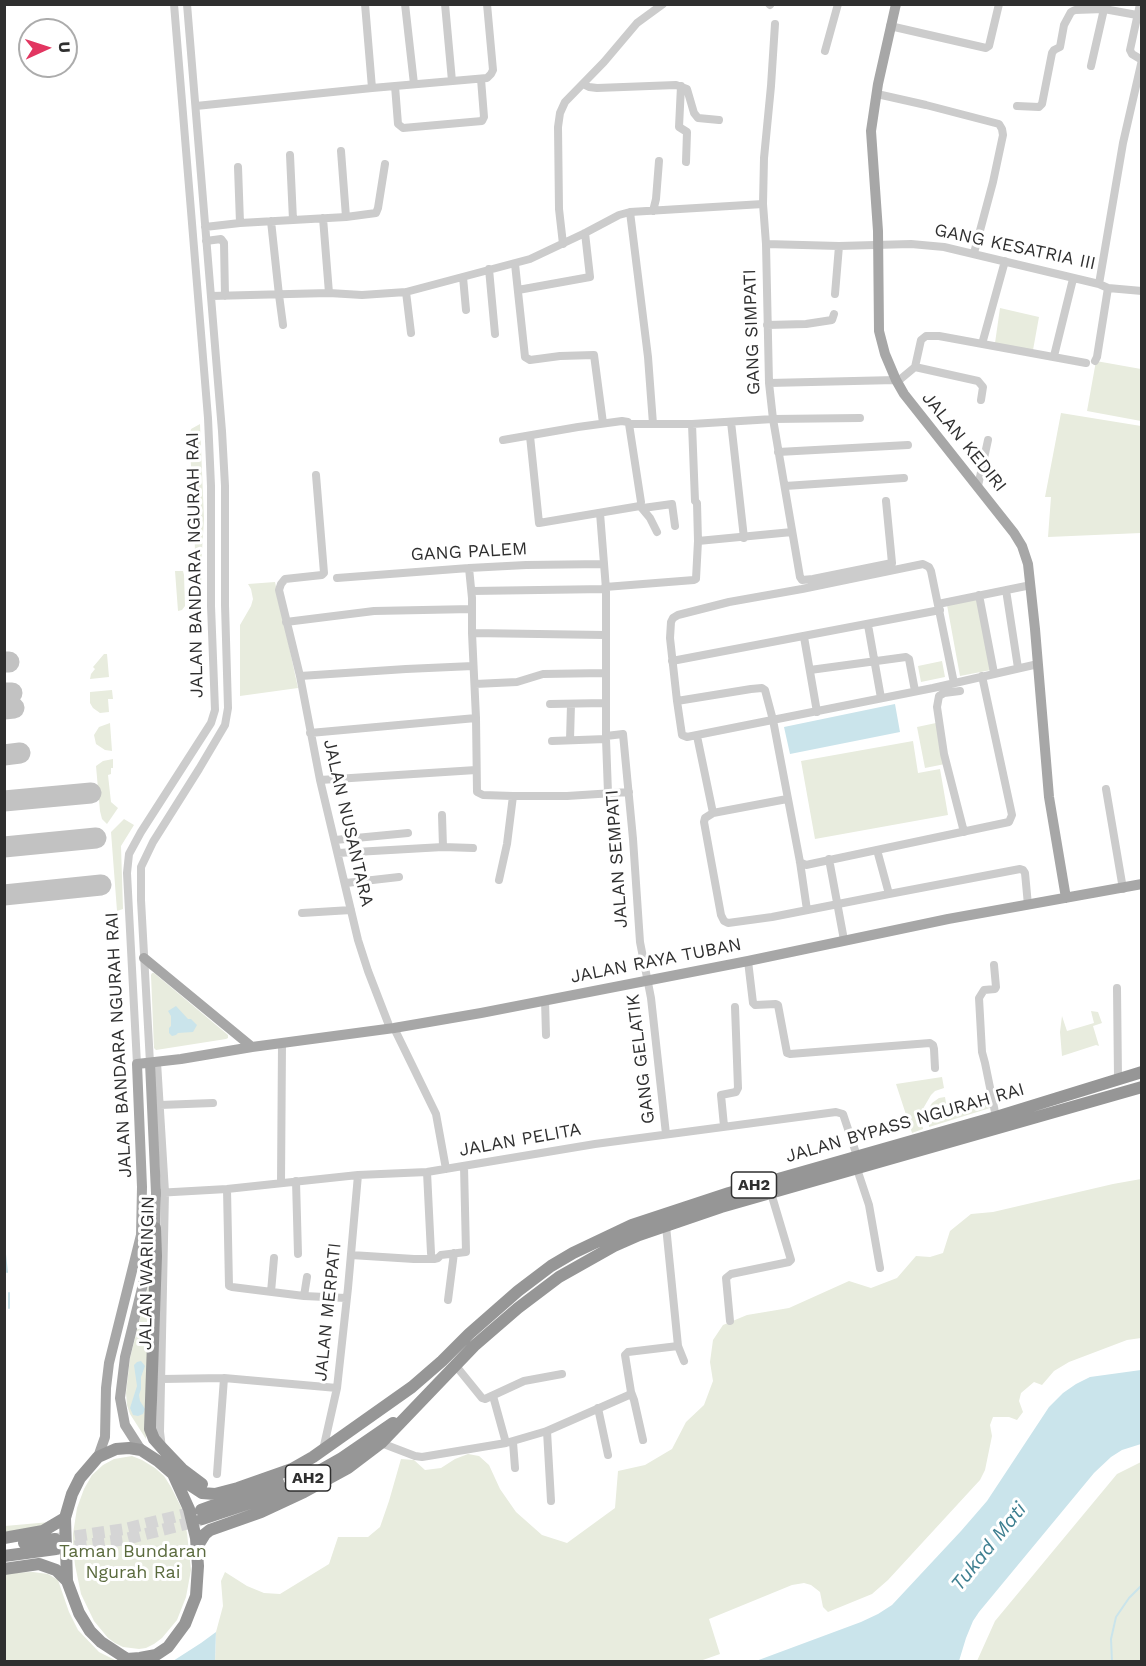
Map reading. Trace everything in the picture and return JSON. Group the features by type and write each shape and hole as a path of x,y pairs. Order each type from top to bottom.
{"highway":[{"name":"JALAN BYPASS NGURAH RAI","path":"420,1401 474,1346 518,1308 559,1277 614,1245 857,1162 1142,1072"},
{"name":"JALAN BYPASS NGURAH RAI","path":"412,1387 469,1334 551,1266 609,1234 663,1213 729,1192 857,1162 1142,1087"},
{"path":"155,1228 160,1256 150,1429 154,1439 182,1469 198,1482 225,1492"},
{"path":"173,1474 189,1509 197,1547 196,1596 185,1624 161,1660 134,1660 109,1648 90,1631 79,1613 67,1581 65,1518 72,1494 80,1478 98,1457 116,1449 141,1450 202,1493 225,1492 292,1469 323,1450 412,1387"},
{"name":"AH2","path":"412,1387 389,1412 336,1451 295,1475 201,1515 256,1501 298,1483 342,1458 420,1401"},
{"path":"197,1547 210,1530 261,1512 348,1468 381,1443 420,1401"},
{"path":"4,1538 43,1532 65,1518"},
{"path":"4,1546 56,1544 4,1556"},
{"path":"4,1569 39,1564 56,1570 67,1581"}],"main road":[{"name":"JALAN KEDIRI","path":"896,4 876,94 872,131 878,245 879,331 885,354 904,394 1014,533 1022,546 1028,564 1049,797 1066,897"},
{"name":"JALAN RAYA TUBAN","path":"137,1064 392,1028 648,981 844,940 1142,884"},
{"path":"144,958 252,1047"},
{"name":"JALAN BANDARA NGURAH RAI","path":"141,1450 125,1425 120,1398 124,1357 149,1260 160,1192 154,1062"},
{"name":"JALAN BANDARA NGURAH RAI","path":"98,1457 105,1437 109,1363 141,1235 142,1187 137,1064"}],"street":[{"name":"JALAN BANDARA NGURAH RAI","path":"137,1064 128,863 132,847 214,717 215,698 208,418 174,4"},
{"name":"JALAN BANDARA NGURAH RAI","path":"154,1062 144,958 141,867 153,842 225,725 228,708 224,570 225,486 222,432 206,241 209,226 187,4"},
{"path":"365,4 372,88"},
{"path":"405,4 414,84"},
{"path":"445,4 452,81"},
{"path":"196,106 489,77 493,70 487,4"},
{"path":"563,244 559,209 558,119 560,113 565,102 604,62 637,22 663,4"},
{"path":"825,51 838,4"},
{"path":"890,26 986,48 989,46 999,4"},
{"name":"GANG KESATRIA III","path":"766,244 839,246 911,244 944,247 1099,284 1123,143 1142,60 1130,51 1140,4"},
{"path":"1091,66 1104,9"},
{"path":"1017,106 1039,107 1042,104 1052,53 1060,47 1064,25 1071,12 1104,9 1137,15"},
{"name":"GANG SIMPATI","path":"775,24 764,158 763,204 769,383 778,452 800,577 802,580 814,582"},
{"path":"395,86 399,124 403,128 482,121 484,117 480,79"},
{"path":"583,84 597,88 681,86 687,89 694,113 698,118 719,120"},
{"path":"681,86 679,127 687,132 686,162"},
{"path":"876,94 999,124 1003,135 974,253"},
{"path":"340,151 346,217"},
{"path":"290,155 293,220"},
{"path":"653,211 659,161"},
{"path":"209,226 376,213 385,164"},
{"path":"238,167 240,223"},
{"path":"211,296 329,293 362,295 406,292 515,264 563,244 616,216 630,212 763,204"},
{"path":"630,212 648,357 653,424"},
{"path":"323,218 329,293"},
{"path":"272,221 283,325"},
{"path":"209,226 224,246 225,296"},
{"path":"518,290 590,277 585,233"},
{"path":"206,241 221,239"},
{"path":"835,294 839,246"},
{"path":"982,344 1005,261"},
{"path":"515,264 526,359 594,355 603,423"},
{"path":"489,269 495,334"},
{"path":"463,277 466,310"},
{"path":"1054,357 1073,279"},
{"path":"1099,284 1108,288 1142,291"},
{"path":"769,383 896,381 915,367 923,337 939,336 1090,362 1097,357 1108,288"},
{"path":"406,292 411,333"},
{"path":"767,325 806,324 832,320 834,314"},
{"path":"915,367 978,381 982,387 981,400"},
{"path":"503,440 624,421 629,424 692,424 773,419 860,418"},
{"path":"731,422 744,538"},
{"path":"629,424 641,507 657,532"},
{"path":"472,591 606,588 695,580 698,542 692,424"},
{"path":"530,436 538,523 672,504 675,526"},
{"path":"978,486 987,440"},
{"path":"778,452 908,445"},
{"name":"JALAN NUSANTARA","path":"316,476 324,573 287,579 283,581 279,590 300,676 320,780 368,971 392,1028 436,1114 446,1169"},
{"path":"785,486 904,478"},
{"path":"886,501 892,562 696,610 673,618 670,638 682,735 698,736 1038,664"},
{"path":"600,513 606,588 605,703 608,793"},
{"path":"698,542 792,532"},
{"name":"GANG PALEM","path":"337,578 526,565 604,564"},
{"path":"814,582 923,564 929,567 954,683"},
{"path":"469,568 472,591 475,684 476,791 479,794 513,796 567,796 628,792"},
{"path":"211,571 224,570"},
{"path":"672,661 868,625 979,595 1031,585"},
{"path":"1006,590 1018,668"},
{"path":"979,595 994,673"},
{"path":"286,622 374,611 472,609"},
{"path":"868,625 881,698"},
{"path":"472,633 605,635"},
{"path":"804,637 817,712"},
{"path":"212,647 226,646"},
{"path":"810,670 907,657 915,691"},
{"path":"300,676 473,666"},
{"path":"475,684 517,682 543,674 605,673"},
{"path":"800,862 806,865 1009,822 1012,814 982,676"},
{"path":"677,701 762,688 765,690 773,720 807,910"},
{"path":"960,691 939,696 937,706 944,754 964,832"},
{"path":"550,704 605,703"},
{"path":"570,740 571,704"},
{"path":"310,733 476,718"},
{"name":"JALAN SEMPATI","path":"606,738 622,734 640,942 648,981"},
{"path":"698,736 713,813"},
{"path":"552,741 606,738"},
{"path":"320,780 476,770"},
{"path":"1106,789 1123,889"},
{"path":"499,880 507,844 513,796"},
{"path":"787,799 713,813 705,818 721,915 724,921 733,923 1020,869 1025,873 1028,905"},
{"path":"155,811 168,819"},
{"path":"442,815 443,847"},
{"path":"335,840 408,833"},
{"path":"338,853 443,847 473,848"},
{"path":"877,850 889,894"},
{"path":"829,859 844,940"},
{"path":"346,883 399,878"},
{"path":"302,913 351,909"},
{"path":"748,961 753,1004 778,1005 787,1053 930,1043 934,1049 935,1068"},
{"path":"994,965 996,987 984,990 979,998 982,1052 996,1117"},
{"name":"GANG GELATIK","path":"648,981 666,1134"},
{"path":"1117,988 1118,1078"},
{"path":"544,1000 546,1035"},
{"path":"724,1126 721,1095 736,1092 738,1088 735,1007"},
{"path":"281,1183 282,1044"},
{"name":"JALAN WARINGIN","path":"154,1062 160,1105 162,1379 160,1432 162,1448"},
{"path":"160,1105 213,1103"},
{"name":"JALAN PELITA","path":"160,1192 227,1189 296,1181 427,1172 595,1144 841,1112 857,1162"},
{"path":"857,1162 869,1205 880,1268"},
{"path":"351,1255 434,1259 441,1255 466,1252 464,1166"},
{"path":"427,1172 431,1253"},
{"name":"JALAN MERPATI","path":"323,1450 337,1388 358,1176"},
{"path":"296,1181 298,1254"},
{"path":"227,1189 228,1284 232,1287 270,1292 346,1298"},
{"path":"730,1321 726,1278 731,1274 791,1260 771,1193"},
{"path":"666,1226 678,1347 684,1362"},
{"path":"448,1300 454,1253"},
{"path":"270,1292 274,1258"},
{"path":"304,1296 307,1277"},
{"path":"644,1440 631,1392 625,1357 627,1353 678,1347"},
{"path":"456,1366 483,1399 524,1381 562,1374"},
{"path":"217,1474 224,1378"},
{"path":"162,1379 224,1378 337,1388"},
{"path":"381,1443 415,1456 422,1456 509,1443 547,1431 629,1395 631,1392"},
{"path":"493,1396 515,1468"},
{"path":"598,1408 608,1455"},
{"path":"547,1431 551,1501"}],"green space":[{"path":"1000,308 1039,317 1033,350 995,343"},
{"path":"1096,361 1141,369 1141,421 1087,411"},
{"path":"1061,413 1141,426 1141,533 1048,537 1051,497 1045,497"},
{"path":"200,424 204,519 201,567 202,603 196,602 194,507 189,438 191,429"},
{"path":"175,571 183,571 184,575 185,606 178,611"},
{"path":"275,582 298,688 240,696 240,625 253,599 248,584"},
{"path":"978,599 991,670 960,676 947,605"},
{"path":"104,654 107,654 109,677 90,679 95,669 93,667"},
{"path":"942,661 945,677 921,682 918,666"},
{"path":"112,690 113,699 108,699 109,712 100,713 93,708 90,703 90,692"},
{"path":"110,723 112,751 105,750 96,744 94,735 99,727"},
{"path":"936,723 945,764 925,768 917,727"},
{"path":"913,741 918,773 940,769 948,815 815,839 801,761"},
{"path":"113,759 113,768 111,768 111,774 108,775 111,802 118,808 107,824 102,819 100,811 96,766 103,761"},
{"path":"124,819 134,825 121,846 123,909 117,911 111,832"},
{"path":"152,973 228,1035 228,1038 156,1050 154,1048"},
{"path":"1091,1011 1098,1012 1102,1023 1093,1026 1099,1046 1062,1056 1060,1032 1062,1016 1067,1031 1094,1023"},
{"path":"942,1077 944,1088 935,1091 924,1107 923,1129 912,1133 896,1084"},
{"path":"945,1097 947,1109 989,1101 990,1108 929,1127 928,1110 932,1103"},
{"path":"1141,1179 1141,1338 1127,1340 1069,1362 1054,1371 1042,1385 1034,1382 1021,1393 1019,1401 1023,1412 1017,1420 1009,1417 993,1417 990,1425 992,1436 985,1470 980,1480 888,1580 872,1594 828,1612 823,1607 820,1592 811,1585 804,1583 792,1585 709,1619 720,1654 700,1661 215,1662 216,1632 223,1606 221,1581 225,1572 247,1586 264,1593 280,1594 329,1564 338,1537 368,1537 380,1527 401,1459 414,1460 425,1470 441,1468 468,1454 479,1456 489,1465 500,1489 516,1512 542,1535 567,1543 615,1508 618,1471 645,1465 672,1449 686,1422 704,1405 713,1381 710,1362 713,1340 723,1325 747,1315 789,1308 849,1281 871,1288 897,1278 916,1256 930,1257 943,1253 950,1231 971,1214 993,1212"},
{"path":"153,1267 149,1319 146,1439 130,1414 126,1393 130,1358"},
{"name":"Taman Bundaran Ngurah Rai","path":"132,1456 155,1468 171,1487 182,1509 191,1570 186,1597 177,1620 162,1638 146,1648 139,1649 123,1647 115,1643 94,1621 81,1594 73,1547 77,1508 92,1475 114,1459"},
{"path":"1141,1462 1141,1661 977,1661 995,1621 1117,1474"},
{"path":"50,1522 34,1529 5,1533 5,1526"},
{"path":"4,1573 48,1574 58,1580 78,1630 99,1652 117,1661 5,1661"}],"water":[{"path":"895,704 900,732 790,754 784,727"},
{"path":"176,1006 197,1025 193,1032 178,1033 172,1036 169,1033 171,1016 168,1011"},
{"path":"141,1361 145,1366 139,1395 145,1409 143,1414 138,1416 133,1415 130,1408 137,1386 134,1365"},
{"path":"1141,1370 1141,1444 1122,1450 1094,1473 979,1612 966,1638 959,1661 756,1661 861,1622 892,1605 987,1501 1049,1407 1063,1393 1090,1377"},
{"path":"216,1632 215,1661 173,1661 201,1643"}],"waterway":[{"path":"4,1245 7,1272"},
{"path":"9,1293 9,1308"},
{"name":"Tukad Mati","path":"1112,1662 1111,1639 1116,1617 1129,1598 1142,1585"}],"taxiway":[{"path":"4,662 9,662"},
{"path":"4,693 12,693"},
{"path":"4,709 14,708"},
{"path":"4,755 20,753"},
{"path":"4,801 91,793"},
{"path":"4,847 96,838"},
{"path":"4,895 101,885"}],"tunnel":[{"path":"57,1539 125,1529 198,1511"},
{"path":"57,1549 126,1539 201,1520"}]}
